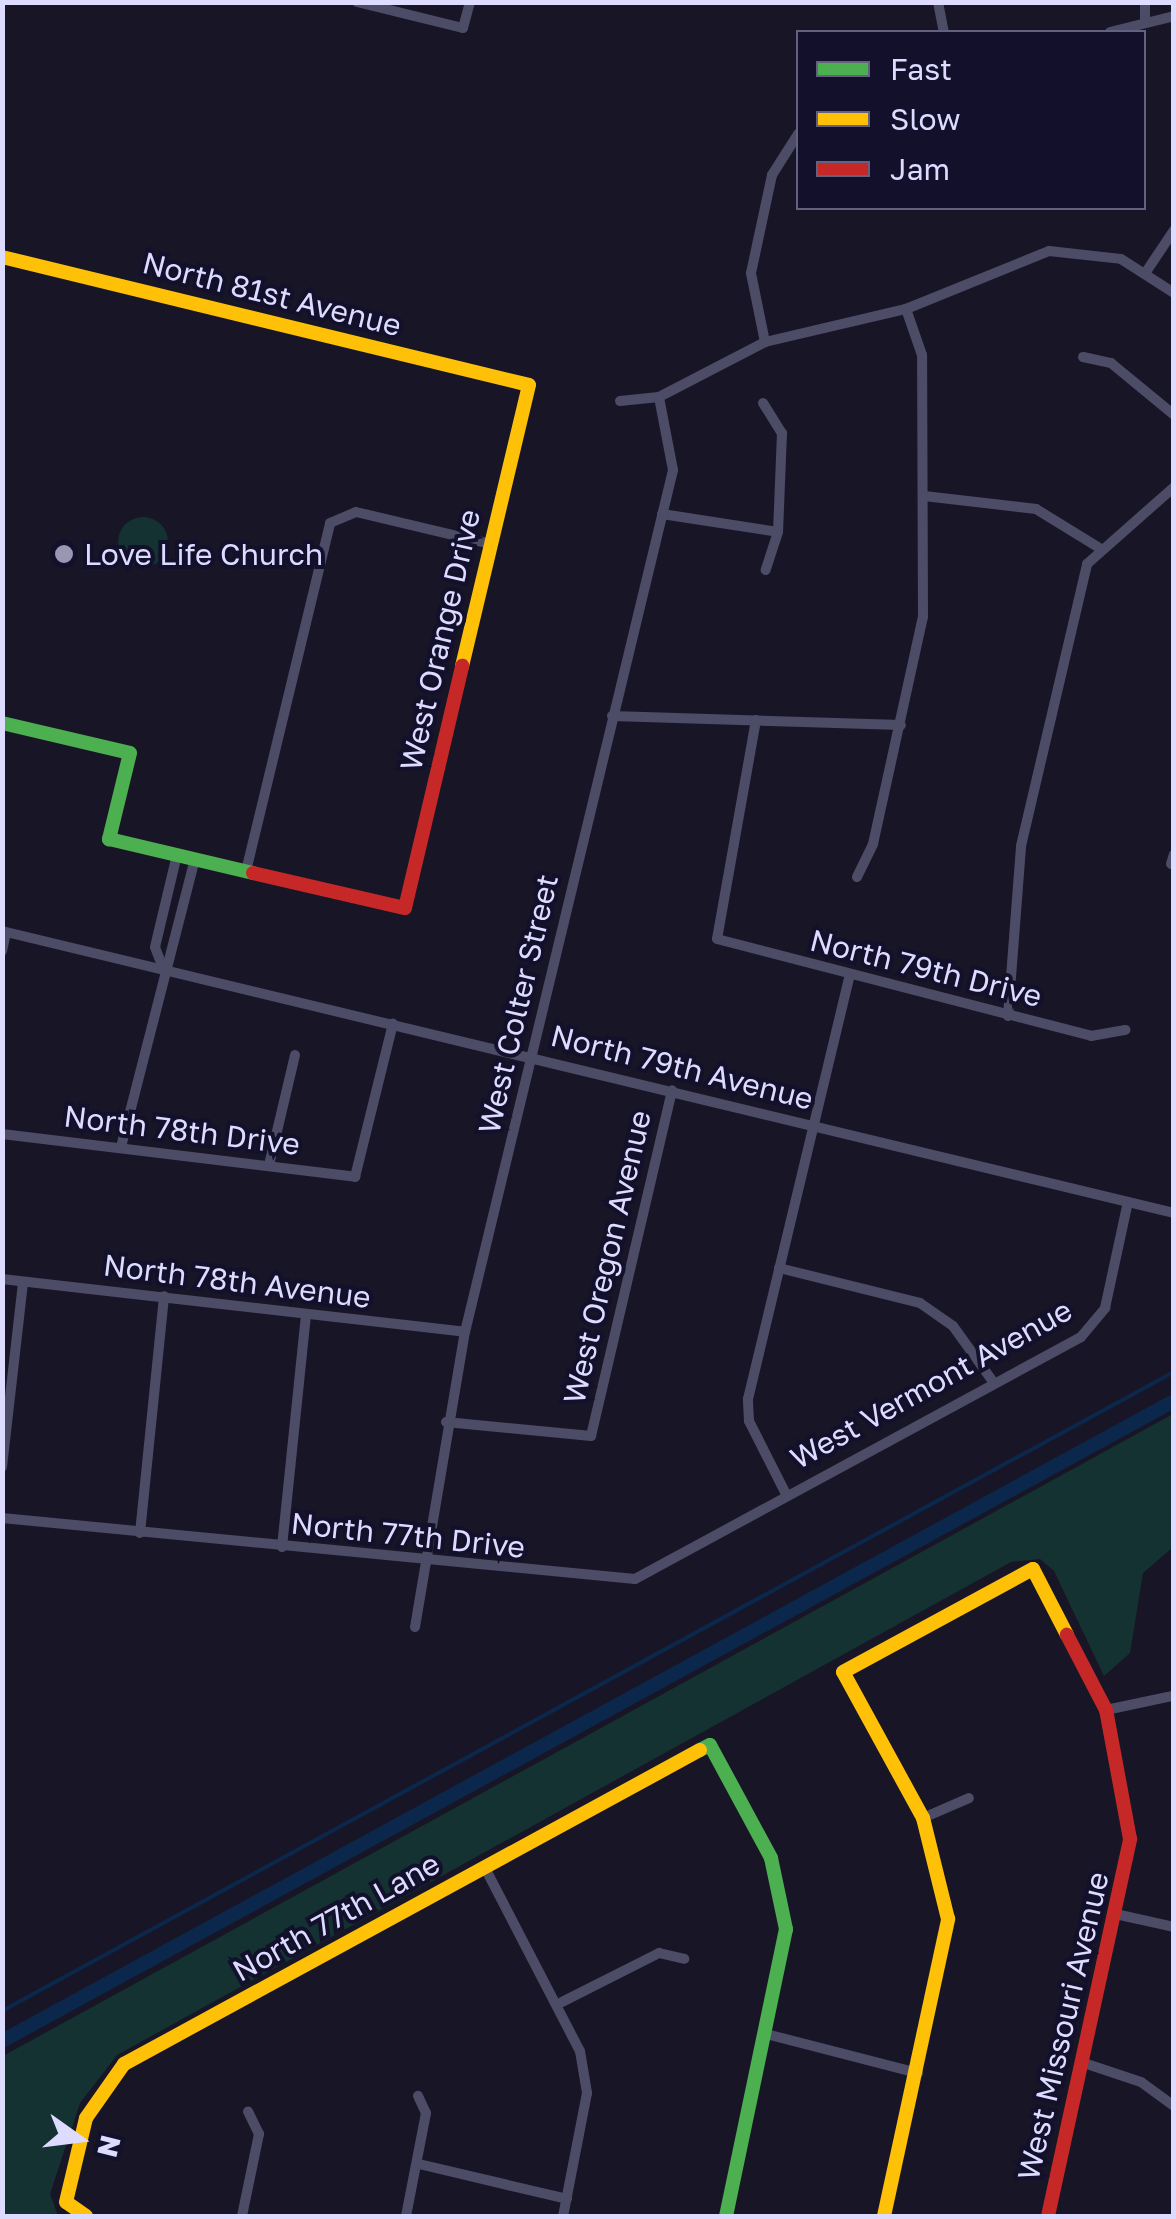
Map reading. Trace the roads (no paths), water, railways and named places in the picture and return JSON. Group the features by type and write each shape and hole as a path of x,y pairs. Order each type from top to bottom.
{"street":[{"path":"357,2 464,28 470,2"},
{"path":"938,2 944,30"},
{"path":"1144,2 1145,20"},
{"path":"1116,30 1174,16"},
{"path":"764,342 751,273 772,175 796,137"},
{"path":"1146,272 1174,230"},
{"path":"620,401 659,398 764,342 906,309 1049,252 1094,252 1146,272 1174,293"},
{"name":"North 81st Avenue","path":"2,257 529,384"},
{"path":"857,877 902,725 922,617 922,355 906,309"},
{"path":"1083,357 1111,363 1174,415"},
{"name":"West Orange Drive","path":"246,871 405,908 529,384"},
{"name":"West Colter Street","path":"414,1627 421,1562 446,1422 675,451 659,398"},
{"path":"763,403 782,432 778,532 766,570"},
{"path":"1008,1016 1021,846 1079,592 1098,548 1174,487"},
{"path":"924,496 1036,509 1098,548"},
{"path":"2,723 130,753 109,838 246,871 339,512 490,544"},
{"path":"662,514 778,532"},
{"path":"612,716 902,725"},
{"name":"North 79th Drive","path":"756,720 717,940 848,978 1091,1036 1125,1030"},
{"path":"163,968 155,947 177,854"},
{"path":"121,1148 163,968 195,859"},
{"path":"2,950 4,932"},
{"name":"North 79th Avenue","path":"4,932 1174,1212"},
{"path":"787,1496 747,1411 848,978"},
{"name":"North 78th Drive","path":"2,1134 356,1177 393,1024"},
{"path":"269,1165 295,1055"},
{"name":"West Oregon Avenue","path":"446,1422 592,1436 672,1090"},
{"name":"West Vermont Avenue","path":"787,1496 994,1383 1099,1320 1128,1202"},
{"path":"778,1268 920,1303 953,1326 994,1383"},
{"name":"North 78th Avenue","path":"2,1279 466,1332"},
{"path":"2,1467 22,1282"},
{"path":"140,1533 164,1296"},
{"path":"282,1547 306,1314"},
{"name":"North 77th Drive","path":"2,1518 626,1582 787,1496"},
{"name":"West Missouri Avenue","path":"923,1818 843,1672 1033,1569 1106,1710 1130,1839 1120,1915 1048,2216"},
{"path":"1106,1710 1172,1696"},
{"name":"North 77th Lane","path":"86,2216 66,2202 91,2104 124,2064 710,1745 780,1892 785,1968 770,2035"},
{"path":"884,2216 948,1919 923,1818 969,1798"},
{"path":"485,1868 562,2002 587,2093 563,2216"},
{"path":"1120,1915 1174,1927"},
{"path":"562,2002 659,1953 684,1958"},
{"path":"726,2216 770,2035 918,2072"},
{"path":"1084,2063 1141,2082 1174,2106"},
{"path":"406,2216 426,2114 418,2096"},
{"path":"242,2216 258,2134 248,2111"},
{"path":"419,2164 567,2199"}],"waterway":[{"path":"2,2011 1170,1374"},
{"path":"2,2041 1174,1401"}],"place":[{"name":"Love Life Church","path":"64,554"}]}
